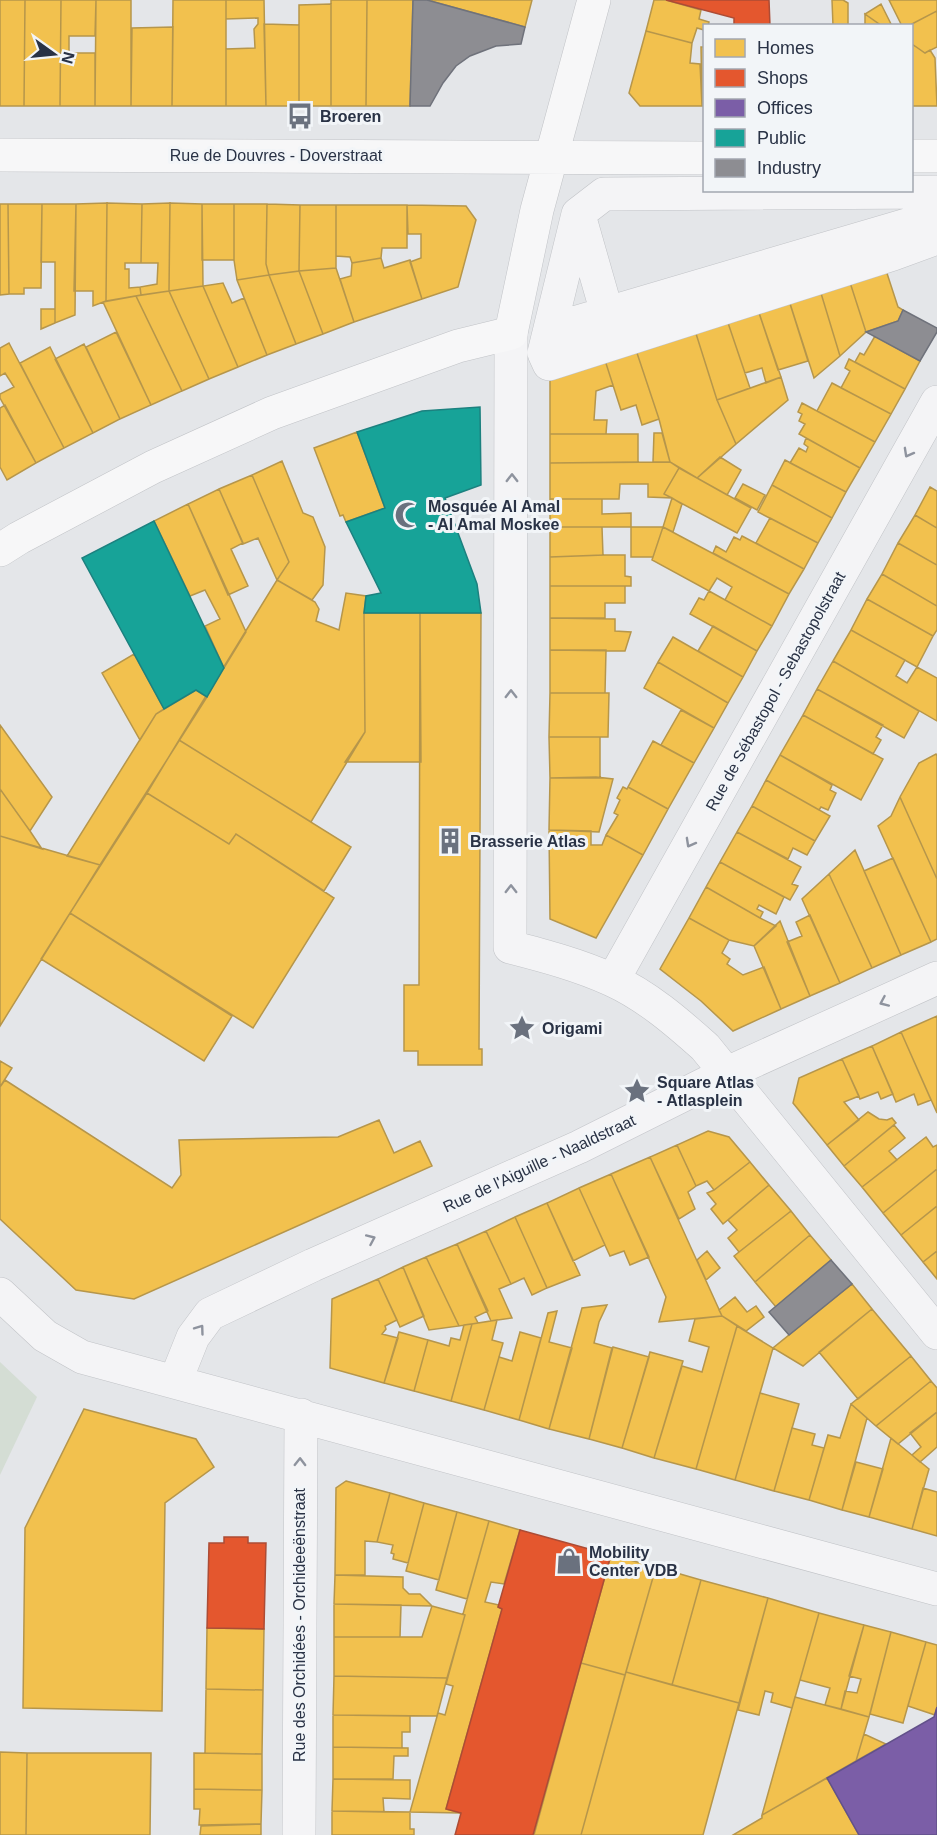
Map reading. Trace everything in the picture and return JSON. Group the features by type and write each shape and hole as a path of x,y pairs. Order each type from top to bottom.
{"street":[{"path":"594,0 537,210 511,333 510,947 567,962 613,980 645,999 705,1047 937,1333"},
{"name":"Rue de Douvres - Doverstraat","path":"0,155 703,158"},
{"path":"913,156 937,156"},
{"path":"607,313 578,214 604,194 937,192"},
{"path":"550,330 937,216"},
{"path":"579,221 544,353 549,364 882,258 937,238"},
{"path":"0,550 153,467 272,413 458,346 511,333"},
{"name":"Rue de Sébastopol - Sebastopolstraat","path":"613,980 937,402"},
{"name":"Rue de l'Aiguille - Naaldstraat","path":"175,1382 193,1338 210,1314 313,1265 579,1147 725,1074 937,978"},
{"path":"0,1294 45,1336 82,1357 937,1590"},
{"name":"Rue des Orchidées - Orchideeënstraat","path":"299,1835 301,1415"}],"shaded area":[{"path":"0,1362 37,1397 0,1475"}],"building: Homes":[{"path":"0,0 25,0 24,106 0,106"},
{"path":"25,0 61,0 60,106 24,106"},
{"path":"61,0 96,0 95,36 69,36 69,55 71,53 95,53 95,106 60,106"},
{"path":"96,0 131,0 131,106 95,106"},
{"path":"173,0 226,0 226,106 172,106"},
{"path":"226,0 264,0 266,106 226,106 226,49 255,48 254,29 258,24 258,18 226,19"},
{"path":"331,0 367,0 366,106 331,106"},
{"path":"367,0 413,0 410,106 366,106"},
{"path":"427,0 532,0 525,27"},
{"path":"654,0 666,0 701,10 699,19 709,22 703,24 703,30 697,28 692,43 646,31"},
{"path":"832,0 843,0 848,3 848,24 833,24"},
{"path":"889,0 937,0 937,11 912,24 901,24"},
{"path":"331,4 331,106 299,106 299,5"},
{"path":"881,4 891,24 879,24 865,14"},
{"path":"937,11 937,47 925,53 913,45 912,24"},
{"path":"865,14 879,24 865,24"},
{"path":"264,24 299,25 299,106 266,106"},
{"path":"173,27 172,106 131,106 132,28"},
{"path":"646,31 692,43 690,63 700,64 702,106 640,106 629,93"},
{"path":"913,45 925,53 930,50 935,58 937,106 913,106"},
{"path":"701,47 703,47 703,106"},
{"path":"107,203 106,301 93,306 93,291 74,291 76,204"},
{"path":"107,203 142,204 141,263 125,263 125,269 129,269 129,288 140,287 141,295 106,301"},
{"path":"170,203 169,291 141,295 140,287 157,284 158,263 141,263 142,204"},
{"path":"170,203 202,204 203,286 169,291"},
{"path":"0,204 8,204 9,294 0,295"},
{"path":"8,204 42,204 41,288 24,288 24,294 9,294"},
{"path":"42,204 76,204 75,315 55,323 55,262 41,262"},
{"path":"202,204 234,204 234,260 202,260"},
{"path":"234,204 267,204 266,264 269,275 237,280 234,260"},
{"path":"267,204 300,205 299,271 269,275 266,264"},
{"path":"300,205 336,205 336,268 299,271"},
{"path":"336,205 407,205 407,248 382,248 381,258 352,263 350,257 336,256"},
{"path":"407,205 466,206 476,220 458,287 422,299 410,262 421,258 421,234 408,234"},
{"path":"381,258 384,268 410,260 422,299 354,322 340,279 351,276 352,263"},
{"path":"882,258 898,307 903,310 898,321 866,332 846,270"},
{"path":"336,268 354,322 323,334 299,271"},
{"path":"846,270 866,332 840,356 817,280"},
{"path":"299,271 323,334 296,344 269,275"},
{"path":"269,275 296,344 267,355 237,280"},
{"path":"817,280 840,356 814,378 786,291"},
{"path":"223,283 232,303 244,298 267,355 238,367 203,286"},
{"path":"203,286 238,367 209,379 169,291"},
{"path":"169,291 209,379 182,391 136,296"},
{"path":"786,291 808,361 778,370 755,301"},
{"path":"136,296 182,391 151,405 103,302"},
{"path":"755,301 781,377 766,383 762,368 745,373 724,311"},
{"path":"41,309 55,309 55,323 41,329"},
{"path":"724,311 750,388 717,400 692,321"},
{"path":"692,321 717,400 736,444 697,478 670,462 659,419 633,341"},
{"path":"116,332 151,405 120,419 86,347"},
{"path":"875,336 920,361 905,389 855,362 860,353 864,355"},
{"path":"633,341 659,419 642,425 636,405 621,410 602,351"},
{"path":"9,343 64,448 36,463 0,398 0,394 14,387 5,373 0,376 0,348"},
{"path":"84,344 120,419 93,433 55,359"},
{"path":"50,347 93,433 64,448 20,363"},
{"path":"602,351 613,385 596,391 594,420 607,420 606,434 550,434 550,365"},
{"path":"849,359 905,389 891,414 841,388 850,371 845,368"},
{"path":"781,377 788,400 736,444 717,400"},
{"path":"832,383 891,414 875,442 817,411"},
{"path":"802,403 875,442 860,468 799,434 805,424 799,421 802,414 798,412"},
{"path":"5,405 36,463 7,480 0,467 0,408"},
{"path":"357,432 385,508 346,522 343,515 340,516 314,448"},
{"path":"654,433 662,433 670,462 653,462"},
{"path":"550,434 638,434 638,462 550,463"},
{"path":"806,438 860,468 846,492 790,463 799,448 806,452 808,447 804,444"},
{"path":"720,457 741,470 727,495 697,478"},
{"path":"785,460 846,492 832,518 772,485"},
{"path":"282,461 303,513 313,517 325,547 323,585 312,600 277,580 289,562 252,475"},
{"path":"670,462 679,468 664,494 672,498 648,497 648,484 620,484 619,499 550,499 550,463"},
{"path":"679,468 751,508 737,533 664,494"},
{"path":"252,475 289,562 277,580 258,538 243,544 219,489"},
{"path":"743,484 765,495 757,510 735,498"},
{"path":"772,485 832,518 818,543 758,512"},
{"path":"930,487 937,491 937,528 915,515"},
{"path":"219,489 243,543 231,549 248,586 228,595 188,504"},
{"path":"672,498 682,504 673,532 663,527"},
{"path":"550,499 602,499 602,514 631,513 631,527 550,527"},
{"path":"188,504 246,632 224,668 205,626 220,619 205,590 190,596 154,521"},
{"path":"915,515 937,528 937,565 898,543"},
{"path":"770,518 818,543 804,569 756,543"},
{"path":"550,527 602,527 603,555 550,557"},
{"path":"631,527 663,527 653,557 631,557"},
{"path":"663,527 789,594 772,626 725,600 732,587 717,578 709,591 652,560"},
{"path":"742,536 804,569 789,594 713,553 716,546 726,552 734,537 740,540"},
{"path":"898,543 937,565 937,606 882,574"},
{"path":"625,555 625,576 631,577 631,586 550,586 550,557"},
{"path":"882,574 937,606 937,630 933,636 867,599"},
{"path":"277,580 315,602 319,609 316,621 339,630 346,593 366,596 364,613 365,732 311,822 179,740"},
{"path":"550,586 625,586 625,603 605,603 605,618 550,618"},
{"path":"709,591 772,626 757,651 690,614 699,598 704,600"},
{"path":"867,599 933,636 917,667 851,630"},
{"path":"364,613 420,613 421,762 345,762 365,732"},
{"name":"Brasserie Atlas","path":"420,613 481,613 479,1049 482,1049 482,1065 418,1065 418,1051 404,1051 404,985 419,985"},
{"path":"550,618 615,619 615,631 631,632 625,651 550,650"},
{"path":"713,626 757,651 743,677 698,651"},
{"path":"851,630 905,660 896,676 907,683 917,667 937,678 937,721 833,661"},
{"path":"673,637 743,677 728,703 658,662"},
{"path":"550,650 606,650 605,693 550,693"},
{"path":"134,654 164,709 156,714 140,740 102,673"},
{"path":"833,661 919,711 904,738 817,689"},
{"path":"658,662 728,703 714,728 644,688"},
{"path":"817,689 883,725 876,737 881,740 873,754 803,715"},
{"path":"196,690 207,697 100,865 67,856 156,714"},
{"path":"550,693 609,693 608,737 549,737"},
{"path":"681,710 714,728 694,763 661,745"},
{"path":"803,715 883,759 861,800 780,755"},
{"path":"0,725 52,797 30,831 0,789"},
{"path":"549,737 600,737 600,778 550,778"},
{"path":"179,740 351,847 324,891 236,834 229,844 147,793"},
{"path":"653,741 694,763 668,809 628,787"},
{"path":"936,754 937,879 900,797 919,763"},
{"path":"780,755 832,785 830,790 836,793 828,810 821,807 819,810 766,780"},
{"path":"550,778 613,779 599,832 549,830"},
{"path":"766,780 830,816 815,841 752,806"},
{"path":"623,787 627,789 628,787 668,809 643,855 606,835 618,815 614,813 620,800 617,798"},
{"path":"0,789 30,831 42,849 0,836"},
{"path":"147,793 229,844 236,834 334,898 253,1028 70,913"},
{"path":"900,797 937,879 937,939 931,942 878,826 891,816"},
{"path":"752,806 815,841 807,855 793,848 788,859 737,832"},
{"path":"549,830 591,831 591,845 602,845 606,835 643,855 596,938 550,919"},
{"path":"737,832 801,867 792,884 798,886 790,900 720,862"},
{"path":"0,836 100,865 0,1026"},
{"path":"855,850 901,955 872,968 829,874"},
{"path":"893,858 931,942 901,955 864,871"},
{"path":"720,862 784,897 776,914 759,905 757,909 763,912 760,918 706,887"},
{"path":"829,874 872,968 840,983 802,899"},
{"path":"706,887 776,926 754,946 729,940 689,918"},
{"path":"70,913 232,1016 204,1061 41,959"},
{"path":"810,915 840,983 810,996 787,942 802,936 796,922"},
{"path":"689,918 729,940 722,953 730,959 727,964 743,975 764,967 781,1009 733,1031 701,1001 660,969"},
{"path":"780,921 810,996 781,1009 754,946"},
{"path":"937,1016 937,1113 901,1032"},
{"path":"901,1032 931,1100 918,1105 914,1094 896,1102 872,1046"},
{"path":"872,1046 893,1094 881,1099 878,1092 860,1099 842,1059"},
{"path":"842,1059 859,1096 844,1102 859,1120 827,1145 793,1103 799,1078"},
{"path":"0,1061 12,1068 0,1087"},
{"path":"5,1080 172,1188 181,1175 179,1140 338,1137 379,1120 394,1153 420,1141 432,1166 134,1299 76,1290 0,1219 0,1087"},
{"path":"868,1112 879,1119 892,1118 896,1123 844,1166 827,1145"},
{"path":"894,1125 905,1138 889,1151 897,1160 862,1187 844,1166"},
{"path":"708,1131 729,1137 750,1162 714,1190 707,1181 696,1186 677,1145"},
{"path":"926,1137 933,1147 937,1145 937,1169 883,1213 862,1187"},
{"path":"677,1145 696,1186 688,1192 695,1209 679,1219 650,1157"},
{"path":"650,1157 722,1316 659,1322 666,1297 611,1174"},
{"path":"750,1162 769,1185 723,1224 711,1209 716,1204 707,1193"},
{"path":"937,1169 937,1206 901,1235 883,1213"},
{"path":"611,1174 649,1257 630,1265 624,1251 610,1256 579,1188"},
{"path":"769,1185 791,1211 739,1252 728,1238 737,1230 728,1220"},
{"path":"579,1188 605,1245 573,1261 547,1203"},
{"path":"547,1203 580,1275 547,1288 515,1217"},
{"path":"937,1206 937,1251 923,1262 901,1235"},
{"path":"791,1211 810,1235 755,1282 734,1256"},
{"path":"515,1217 547,1288 532,1295 524,1278 511,1284 486,1231"},
{"path":"486,1231 511,1284 499,1289 512,1318 491,1321 457,1244"},
{"path":"810,1235 831,1260 776,1307 755,1282"},
{"path":"457,1244 488,1311 475,1317 478,1323 459,1326 426,1257"},
{"path":"707,1251 720,1268 706,1280 697,1260"},
{"path":"937,1251 937,1279 923,1262"},
{"path":"426,1257 459,1326 429,1330 403,1267"},
{"path":"403,1267 424,1316 400,1327 378,1279"},
{"path":"378,1279 397,1320 385,1326 386,1329 382,1334 398,1338 384,1383 330,1368 332,1299"},
{"path":"852,1284 872,1309 803,1366 773,1348"},
{"path":"735,1297 747,1312 756,1306 764,1317 746,1331 722,1316 719,1310"},
{"path":"607,1305 599,1322 594,1343 612,1348 589,1439 549,1429 582,1308"},
{"path":"872,1309 911,1356 858,1399 819,1352"},
{"path":"557,1311 549,1342 572,1348 549,1429 519,1420 548,1313"},
{"path":"722,1316 737,1326 696,1469 654,1458 682,1366 702,1372 709,1347 689,1341 695,1319"},
{"path":"497,1320 492,1340 503,1343 484,1410 451,1401 472,1324"},
{"path":"472,1324 451,1401 414,1391 428,1340 449,1346 451,1338 460,1340 464,1325"},
{"path":"737,1326 773,1348 735,1480 696,1469"},
{"path":"399,1332 428,1340 414,1391 384,1383"},
{"path":"520,1332 541,1338 519,1420 484,1410 499,1357 512,1361"},
{"path":"613,1347 649,1357 622,1448 589,1439"},
{"path":"650,1352 683,1361 654,1458 622,1448"},
{"path":"911,1356 931,1381 876,1426 851,1404"},
{"path":"931,1381 937,1388 937,1412 898,1444 876,1426"},
{"path":"760,1393 799,1404 774,1491 735,1480"},
{"path":"851,1404 867,1418 842,1510 809,1500 828,1435 840,1438"},
{"path":"84,1409 196,1439 214,1467 165,1503 162,1711 23,1708 25,1528"},
{"path":"937,1412 937,1447 920,1462 912,1455 921,1447 910,1433"},
{"path":"792,1428 815,1434 812,1445 824,1448 809,1500 774,1491"},
{"path":"891,1438 929,1469 912,1529 869,1517"},
{"path":"856,1462 883,1469 869,1517 842,1510"},
{"path":"346,1481 390,1493 377,1542 365,1541 365,1575 335,1575 336,1488"},
{"path":"923,1488 937,1492 937,1536 912,1529"},
{"path":"390,1493 424,1503 408,1563 393,1559 394,1554 391,1553 393,1545 377,1542"},
{"path":"424,1503 457,1512 439,1580 406,1571"},
{"path":"457,1512 489,1521 467,1599 436,1590"},
{"path":"489,1521 520,1530 504,1584 491,1582 485,1602 499,1605 498,1607 502,1609 446,1809 461,1813 410,1812 438,1713 445,1715 453,1686 446,1684"},
{"path":"611,1555 656,1567 625,1675 581,1663"},
{"path":"656,1567 701,1580 672,1685 626,1672"},
{"path":"335,1575 403,1577 403,1588 409,1594 420,1594 432,1606 334,1604"},
{"path":"701,1580 768,1598 739,1703 672,1685"},
{"path":"768,1598 819,1613 792,1708 771,1702 773,1693 765,1691 759,1715 738,1710"},
{"path":"334,1604 401,1605 400,1637 334,1637"},
{"path":"432,1606 465,1615 447,1678 334,1676 334,1637 422,1637"},
{"path":"819,1613 864,1625 841,1709 825,1705 830,1688 800,1680"},
{"path":"864,1625 891,1632 869,1717 841,1709 845,1691 857,1693 861,1679 849,1676"},
{"path":"207,1628 264,1629 263,1690 206,1689"},
{"path":"891,1632 926,1642 903,1723 870,1714"},
{"path":"926,1642 937,1645 935,1715 908,1706"},
{"path":"581,1663 625,1675 581,1835 534,1835"},
{"path":"626,1672 739,1703 703,1835 581,1835"},
{"path":"334,1676 447,1678 437,1716 333,1715"},
{"path":"206,1689 263,1690 262,1754 205,1753"},
{"path":"795,1697 869,1717 856,1761 762,1815"},
{"path":"333,1715 410,1716 410,1732 402,1732 402,1748 333,1747"},
{"path":"864,1734 886,1744 856,1761"},
{"path":"333,1747 408,1748 408,1756 394,1756 393,1779 333,1779"},
{"path":"0,1752 27,1753 26,1835 0,1835"},
{"path":"27,1753 151,1753 150,1835 26,1835"},
{"path":"194,1753 262,1754 262,1790 194,1789"},
{"path":"827,1778 859,1835 733,1835 762,1818 762,1815"},
{"path":"333,1779 410,1780 410,1799 383,1798 384,1812 332,1811"},
{"path":"194,1789 262,1790 261,1824 199,1825 200,1809 194,1809"},
{"path":"332,1811 410,1812 410,1829 414,1829 414,1835 332,1835"},
{"path":"261,1824 261,1835 200,1835 201,1826"}],"building: Shops":[{"path":"666,0 769,0 770,24 734,24 734,18"},
{"path":"520,1530 611,1555 533,1835 455,1835 461,1813 446,1809 502,1609 498,1607"},
{"path":"224,1537 248,1537 248,1543 266,1543 264,1629 207,1628 209,1543 224,1543"}],"building: Offices":[{"path":"937,1707 937,1835 859,1835 827,1778 934,1717"}],"building: Public":[{"name":"Mosquée Al Amal - Al Amal Moskee","path":"480,407 481,485 445,498 477,584 481,613 364,613 366,596 381,593 346,522 385,508 357,432 422,411"},
{"path":"154,521 224,668 207,697 196,690 164,709 82,558"}],"building: Industry":[{"path":"413,0 427,0 525,27 521,44 496,46 470,56 456,66 430,106 410,106"},
{"path":"903,310 937,328 937,332 920,361 866,332 898,321"},
{"path":"831,1260 852,1284 789,1335 769,1312"}],"place":[{"name":"Broeren","path":"300,116"},
{"name":"Mosquée Al Amal - Al Amal Moskee","path":"408,515"},
{"name":"Brasserie Atlas","path":"450,841"},
{"name":"Origami","path":"522,1028"},
{"name":"Square Atlas - Atlasplein","path":"637,1091"},
{"name":"Mobility Center VDB","path":"569,1561"}]}
